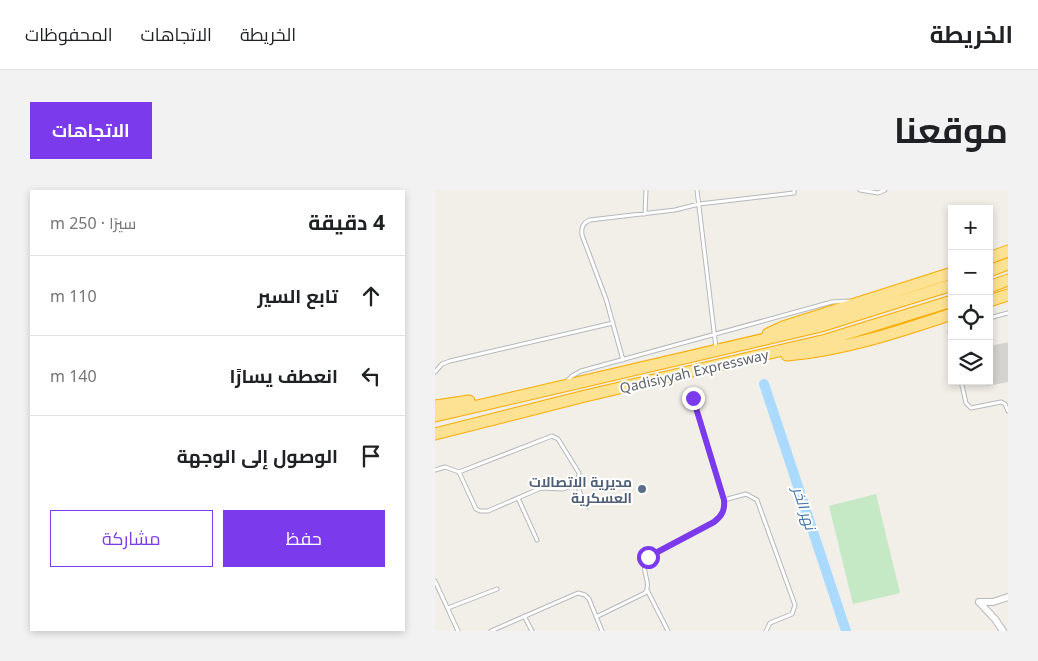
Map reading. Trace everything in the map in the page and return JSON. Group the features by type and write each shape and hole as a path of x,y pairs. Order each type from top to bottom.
{"highway":[{"path":"993,257 1008,251"},
{"path":"993,270 1008,264"},
{"path":"742,346 783,327 948,274"},
{"path":"993,286 1008,280"},
{"name":"Qadisiyyah Expressway","path":"435,416 742,346 821,326 948,286"},
{"path":"993,300 1008,295"},
{"name":"Qadisiyyah Expressway","path":"435,434 585,396 826,340 948,302"},
{"path":"746,359 827,351 867,341 948,315"},
{"path":"435,406 467,401 479,405"}],"street":[{"path":"1001,628 979,602 993,602 1008,597"}],"lane":[{"path":"645,214 646,190"},
{"path":"697,190 717,351"},
{"path":"623,360 606,299 582,235 581,228 584,222 675,210 699,204 794,193 793,190"},
{"path":"860,190 878,193 885,190"},
{"path":"564,386 578,372 833,302 849,301 860,303"},
{"path":"993,317 1008,313"},
{"path":"435,372 448,361 613,323"},
{"path":"962,385 966,403 971,408 1000,402 1005,404 1008,411"},
{"path":"668,631 647,590 648,586 644,567 646,559 718,519 723,510 724,500 693,398"},
{"path":"435,470 445,467 459,472 552,436 558,439 579,473 577,489 587,507"},
{"path":"459,472 476,509 480,511 488,511 541,488 563,489 577,484"},
{"path":"724,500 746,494 757,500 795,605 792,614 770,623 766,631"},
{"path":"519,498 537,540"},
{"path":"435,581 458,631"},
{"path":"448,608 497,588"},
{"path":"596,616 643,594 647,590"},
{"path":"491,631 581,593 587,597 602,631"},
{"path":"524,616 532,631"}],"green space":[{"path":"876,494 900,593 853,604 829,506"}],"waterway":[{"name":"نهر الخر","path":"764,384 846,631"}],"runway":[{"path":"993,365 1008,362"}],"place":[{"name":"مديرية الاتصالات العسكرية","path":"642,489"}],"route":[{"path":"648,557 714,522 723,510 724,500 693,398"}]}
